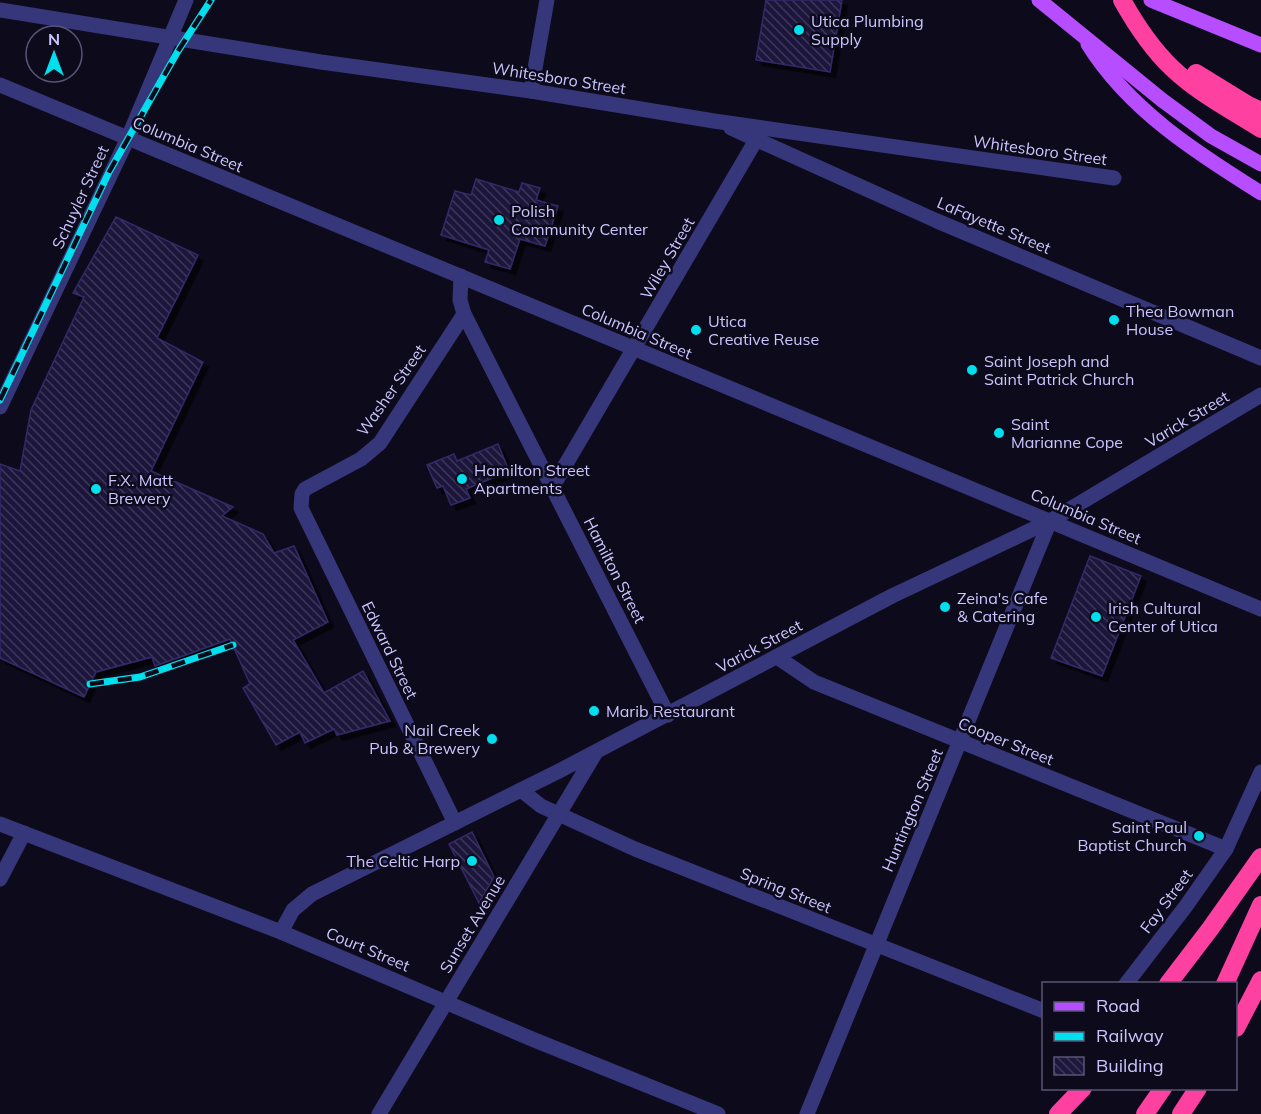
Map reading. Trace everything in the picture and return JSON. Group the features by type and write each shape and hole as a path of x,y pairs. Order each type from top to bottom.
{"highway":[{"path":"1122,0 1154,49 1173,69 1198,89 1261,129"},
{"path":"1138,27 1192,70 1261,111"},
{"path":"1170,982 1261,857"},
{"path":"1226,982 1261,905"},
{"path":"1237,1026 1261,980"},
{"path":"1058,1114 1083,1090"},
{"path":"1069,1114 1083,1090"},
{"path":"1145,1114 1162,1090"},
{"path":"1181,1114 1197,1090"}],"main road":[{"path":"1039,0 1161,100 1211,136 1261,164"},
{"path":"1151,0 1261,45"},
{"path":"1082,34 1103,69 1146,112 1214,164 1261,193"}],"street":[{"name":"Schuyler Street","path":"0,407 128,138 186,0"},
{"path":"531,91 547,0"},
{"name":"Whitesboro Street","path":"0,10 321,62 1114,178"},
{"name":"Columbia Street","path":"0,85 1261,609"},
{"name":"LaFayette Street","path":"714,121 937,221 1261,358"},
{"name":"Wiley Street","path":"553,486 756,140"},
{"path":"461,276 460,300 464,314"},
{"name":"Hamilton Street","path":"464,314 668,715"},
{"name":"Washer Street","path":"304,491 361,459 380,443 464,314"},
{"name":"Varick Street","path":"281,932 293,910 312,894 596,752 892,596 1050,521 1261,395"},
{"name":"Edward Street","path":"304,491 301,508 455,823"},
{"name":"Huntington Street","path":"807,1114 1050,521"},
{"name":"Cooper Street","path":"777,657 814,682 1226,849"},
{"name":"Sunset Avenue","path":"379,1114 596,752"},
{"name":"Fay Street","path":"1128,982 1226,849 1261,772"},
{"name":"Spring Street","path":"520,790 541,806 635,849 1042,1011"},
{"name":"Court Street","path":"0,825 281,932 532,1039 718,1114"},
{"path":"0,879 24,833"}],"building":[{"name":"Utica Plumbing Supply","path":"766,0 842,0 830,72 756,60"},
{"name":"Polish Community Center","path":"476,179 519,192 522,183 540,188 536,200 558,206 545,246 520,239 510,269 485,262 489,250 441,235 455,191 471,195"},
{"name":"F.X. Matt Brewery","path":"116,217 198,255 157,338 203,362 151,471 233,507 222,516 263,534 274,553 294,546 328,622 293,640 324,693 363,671 390,721 337,735 334,729 305,743 300,732 276,745 243,688 250,684 230,639 155,666 152,657 96,672 84,697 0,658 0,464 20,471 31,410 84,297 73,293"},
{"name":"Hamilton Street Apartments","path":"498,444 509,471 466,489 470,498 451,505 443,486 437,488 427,465 454,454 457,461"},
{"name":"Irish Cultural Center of Utica","path":"1090,556 1141,576 1102,676 1051,658"},
{"name":"The Celtic Harp","path":"472,832 494,877 479,903 449,844"}],"railway":[{"path":"0,400 109,172 178,51 211,0"},
{"path":"90,684 140,677 233,645"}],"place":[{"name":"Utica Plumbing Supply","path":"799,30"},
{"name":"Polish Community Center","path":"499,220"},
{"name":"Thea Bowman House","path":"1114,320"},
{"name":"Utica Creative Reuse","path":"696,330"},
{"name":"Saint Joseph and Saint Patrick Church","path":"972,370"},
{"name":"Saint Marianne Cope","path":"999,433"},
{"name":"Hamilton Street Apartments","path":"462,479"},
{"name":"F.X. Matt Brewery","path":"96,489"},
{"name":"Zeina's Cafe & Catering","path":"945,607"},
{"name":"Irish Cultural Center of Utica","path":"1096,617"},
{"name":"Marib Restaurant","path":"594,711"},
{"name":"Nail Creek Pub & Brewery","path":"492,739"},
{"name":"Saint Paul Baptist Church","path":"1199,836"},
{"name":"The Celtic Harp","path":"472,861"}]}
